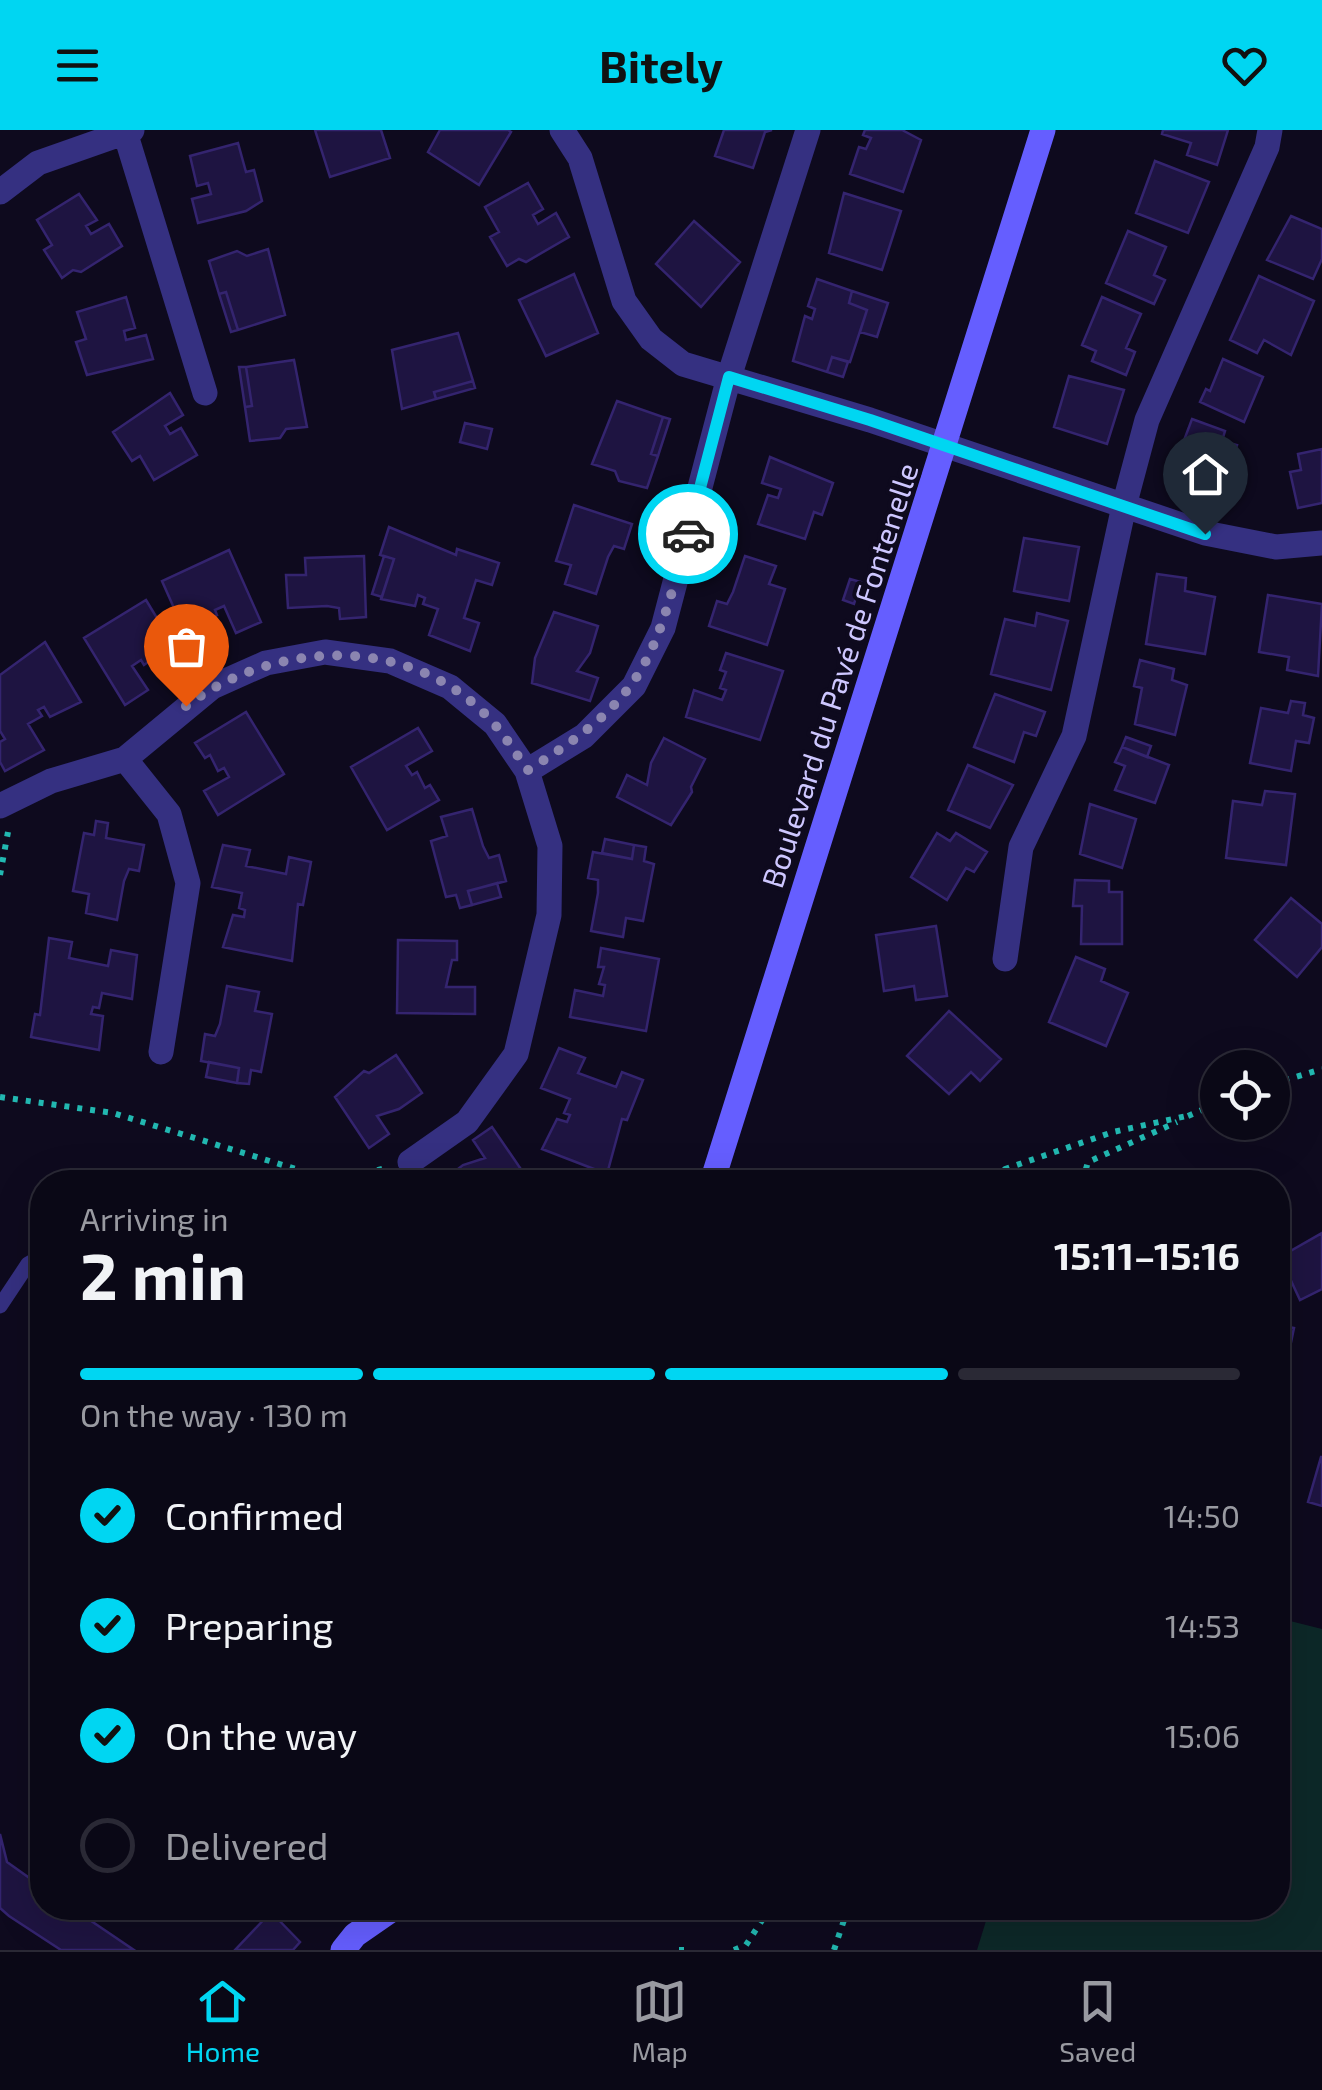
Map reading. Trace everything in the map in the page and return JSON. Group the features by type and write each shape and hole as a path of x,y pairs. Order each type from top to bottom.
{"main road":[{"name":"Boulevard du Pavé de Fontenelle","path":"716,1170 1043,130"},
{"path":"343,1950 355,1935 377,1920"}],"street":[{"path":"562,130 580,158 624,301 650,339 683,364 945,446 1205,534 1276,547 1322,544"},
{"path":"528,770 584,736 634,686 663,628 729,377 808,130"},
{"path":"1005,960 1021,847 1074,736 1124,506 1147,420 1267,146 1270,130"},
{"path":"0,192 38,163 128,131 206,392"},
{"path":"0,806 51,781 125,758 212,687 266,662 325,652 390,661 450,687 495,724 528,770 550,846 549,915 516,1054 467,1122 410,1162"},
{"path":"125,758 170,814 188,882 161,1052"}],"lane":[{"path":"0,1306 30,1263"}],"path":[{"path":"0,819 8,832 0,875"},
{"path":"1290,1079 1322,1069"},
{"path":"0,1097 113,1113 299,1170"},
{"path":"1086,1170 1088,1162 1200,1111"},
{"path":"1005,1170 1113,1132 1191,1115"},
{"path":"378,1170 410,1162"},
{"path":"734,1950 746,1946 762,1920"},
{"path":"834,1950 844,1920"},
{"path":"680,1950 688,1950"}],"green space":[{"path":"1290,1621 1322,1629 1322,1950 977,1950 986,1920 1290,1920"}],"building":[{"path":"315,130 381,130 390,158 330,177"},
{"path":"440,130 511,132 479,185 428,152"},
{"path":"724,130 772,130 765,132 753,168 715,156"},
{"path":"865,130 902,130 921,140 903,192 850,174 859,147 866,149 871,138 863,135"},
{"path":"1163,130 1228,130 1217,165 1187,155 1191,143 1162,134"},
{"path":"238,143 246,172 254,170 262,201 246,211 198,223 192,199 211,194 208,183 197,186 190,156"},
{"path":"1155,161 1209,182 1188,233 1136,213"},
{"path":"528,183 543,209 533,215 538,224 556,213 569,237 526,262 519,259 507,266 490,237 499,232 485,207"},
{"path":"844,193 901,211 882,270 829,253"},
{"path":"79,194 97,220 86,226 91,234 109,224 122,246 81,272 73,270 62,278 44,250 52,245 37,220"},
{"path":"1291,216 1322,229 1322,259 1313,279 1267,260"},
{"path":"694,221 740,262 701,307 656,264"},
{"path":"1128,231 1166,247 1154,275 1165,280 1154,304 1106,283"},
{"path":"268,249 285,315 238,330 226,292 219,294 209,261 237,251 247,256"},
{"path":"574,274 598,333 546,356 519,300"},
{"path":"1259,276 1314,301 1291,355 1264,340 1257,353 1230,340"},
{"path":"817,279 852,291 849,303 867,310 850,362 832,357 827,372 793,361 805,316 812,319 815,309 808,306"},
{"path":"852,291 888,303 877,337 860,332 867,310 849,303"},
{"path":"226,292 238,330 231,332 219,294"},
{"path":"126,297 135,328 124,331 126,340 146,335 153,359 87,375 76,342 86,339 77,312"},
{"path":"1102,297 1141,314 1126,348 1135,352 1126,375 1092,361 1096,351 1082,345"},
{"path":"458,333 473,381 434,392 436,399 402,409 392,350"},
{"path":"832,357 848,362 843,377 827,372"},
{"path":"1223,359 1263,377 1244,422 1200,402 1206,389 1210,391"},
{"path":"294,360 307,427 286,429 280,438 250,441 245,407 252,406 246,367"},
{"path":"239,367 246,367 252,406 245,407"},
{"path":"1069,376 1124,390 1107,444 1054,427"},
{"path":"473,381 475,388 436,399 434,392"},
{"path":"170,393 183,415 165,426 170,434 181,428 197,455 154,480 140,456 132,461 113,432"},
{"path":"617,401 663,417 651,454 658,456 647,488 619,481 615,471 592,464"},
{"path":"663,417 670,419 658,456 651,454"},
{"path":"1192,419 1225,431 1222,441 1237,445 1221,493 1180,480 1191,446 1183,443"},
{"path":"465,423 492,429 487,449 460,442"},
{"path":"1322,449 1322,503 1298,508 1290,472 1301,470 1298,454"},
{"path":"770,457 833,483 822,515 814,512 805,539 758,524 768,495 778,498 781,489 762,483"},
{"path":"574,505 632,524 624,549 614,546 608,557 596,594 565,584 571,565 556,561"},
{"path":"389,527 456,555 457,549 499,563 492,585 476,580 464,618 479,623 470,651 429,635 438,609 423,604 425,598 418,595 415,606 381,599 394,559 380,555"},
{"path":"1024,538 1079,547 1069,601 1014,591"},
{"path":"229,550 261,622 236,633 224,606 215,610 217,615 201,622 203,627 186,635 162,581"},
{"path":"364,556 366,617 340,619 339,608 327,606 288,608 286,575 306,575 305,558"},
{"path":"384,556 394,559 382,597 372,594"},
{"path":"745,556 776,566 769,584 785,589 767,645 709,626 717,601 727,604"},
{"path":"1157,574 1186,578 1185,591 1215,597 1205,654 1146,644"},
{"path":"850,579 861,582 854,604 843,600"},
{"path":"1268,595 1322,604 1318,676 1287,670 1289,657 1259,652"},
{"path":"146,600 177,651 162,660 158,655 144,665 141,660 132,666 148,690 125,705 84,638"},
{"path":"554,612 598,626 590,653 577,671 598,678 590,701 532,683 535,658"},
{"path":"1037,613 1068,621 1051,690 991,674 1005,619 1035,626"},
{"path":"45,642 81,702 50,717 44,707 38,710 42,716 28,724 44,750 5,771 0,762 0,742 5,739 0,731 0,675"},
{"path":"726,653 783,671 760,740 686,717 694,690 722,700 726,690 720,688 726,672 720,670"},
{"path":"1140,660 1174,669 1172,680 1187,685 1175,735 1135,724 1142,688 1134,686"},
{"path":"995,694 1045,712 1036,736 1024,732 1014,762 974,747"},
{"path":"1291,701 1305,703 1303,715 1314,718 1309,743 1296,741 1291,771 1250,763 1261,708 1288,713"},
{"path":"246,712 284,774 218,815 204,791 229,777 224,768 218,771 210,755 205,758 195,743"},
{"path":"418,728 432,751 406,766 412,775 417,772 425,788 430,785 439,800 387,830 351,767"},
{"path":"1126,737 1151,746 1147,757 1122,747"},
{"path":"664,738 705,759 692,792 671,825 617,797 627,775 647,785 651,763"},
{"path":"1122,747 1169,765 1155,803 1115,790 1125,766 1115,762"},
{"path":"968,765 1013,785 990,828 948,810"},
{"path":"1265,791 1295,794 1286,865 1226,858 1233,801 1262,805"},
{"path":"1090,804 1136,819 1122,868 1080,854"},
{"path":"472,809 483,846 489,858 499,855 506,881 468,891 472,905 460,908 456,895 446,897 431,841 447,836 441,817"},
{"path":"96,821 108,823 106,838 144,845 139,871 129,869 124,881 117,920 86,913 89,894 73,891 84,833 94,835"},
{"path":"937,833 950,841 956,833 987,852 974,872 966,868 947,900 911,877"},
{"path":"605,839 634,845 632,859 602,853"},
{"path":"223,845 250,850 246,866 286,874 289,857 311,862 303,905 298,904 292,961 223,947 233,915 244,917 245,910 239,908 242,893 212,887"},
{"path":"634,845 646,847 644,861 654,864 643,921 626,918 623,937 591,931 598,893 598,880 588,878 593,852 632,859"},
{"path":"1075,880 1109,881 1109,892 1122,892 1122,944 1081,944 1082,906 1073,906"},
{"path":"497,883 501,897 472,905 468,891"},
{"path":"1291,898 1322,924 1322,947 1297,977 1255,940"},
{"path":"936,926 947,996 916,1000 914,986 884,991 876,935"},
{"path":"49,938 72,942 69,958 108,966 111,950 137,955 132,999 102,993 99,1008 93,1007 91,1014 103,1016 99,1050 31,1037 35,1014 40,1015"},
{"path":"398,940 457,941 457,960 452,960 446,987 475,987 475,1014 397,1013"},
{"path":"601,948 659,959 646,1031 570,1017 575,990 603,996 605,985 599,984 604,967 598,967"},
{"path":"1076,957 1105,969 1101,981 1128,993 1106,1046 1049,1022"},
{"path":"227,986 259,992 255,1011 272,1014 261,1072 251,1070 249,1084 237,1083 239,1068 201,1061 205,1034 215,1036 220,1024"},
{"path":"949,1011 1001,1059 980,1081 971,1072 949,1094 907,1056"},
{"path":"559,1048 585,1058 578,1073 616,1087 622,1072 643,1080 627,1120 622,1119 608,1170 597,1170 542,1149 557,1119 567,1122 570,1115 564,1113 570,1099 541,1088"},
{"path":"396,1055 422,1093 399,1109 377,1116 389,1134 369,1148 335,1097 364,1071 369,1073"},
{"path":"209,1062 239,1068 237,1083 206,1077"},
{"path":"492,1127 522,1170 457,1170 485,1158 473,1140"},
{"path":"1322,1233 1322,1289 1300,1300 1290,1278 1290,1251"},
{"path":"1322,1457 1322,1506 1308,1502"},
{"path":"0,1834 7,1862 30,1878 30,1920 90,1920 134,1950 61,1950 0,1908"},
{"path":"263,1920 279,1920 300,1942 293,1950 235,1950"}],"way so far":[{"path":"186,706 212,687 266,662 325,652 390,661 450,687 495,724 528,770 584,736 634,686 663,628 688,534"}],"route":[{"path":"688,534 729,377 1022,470 1205,534"}]}
